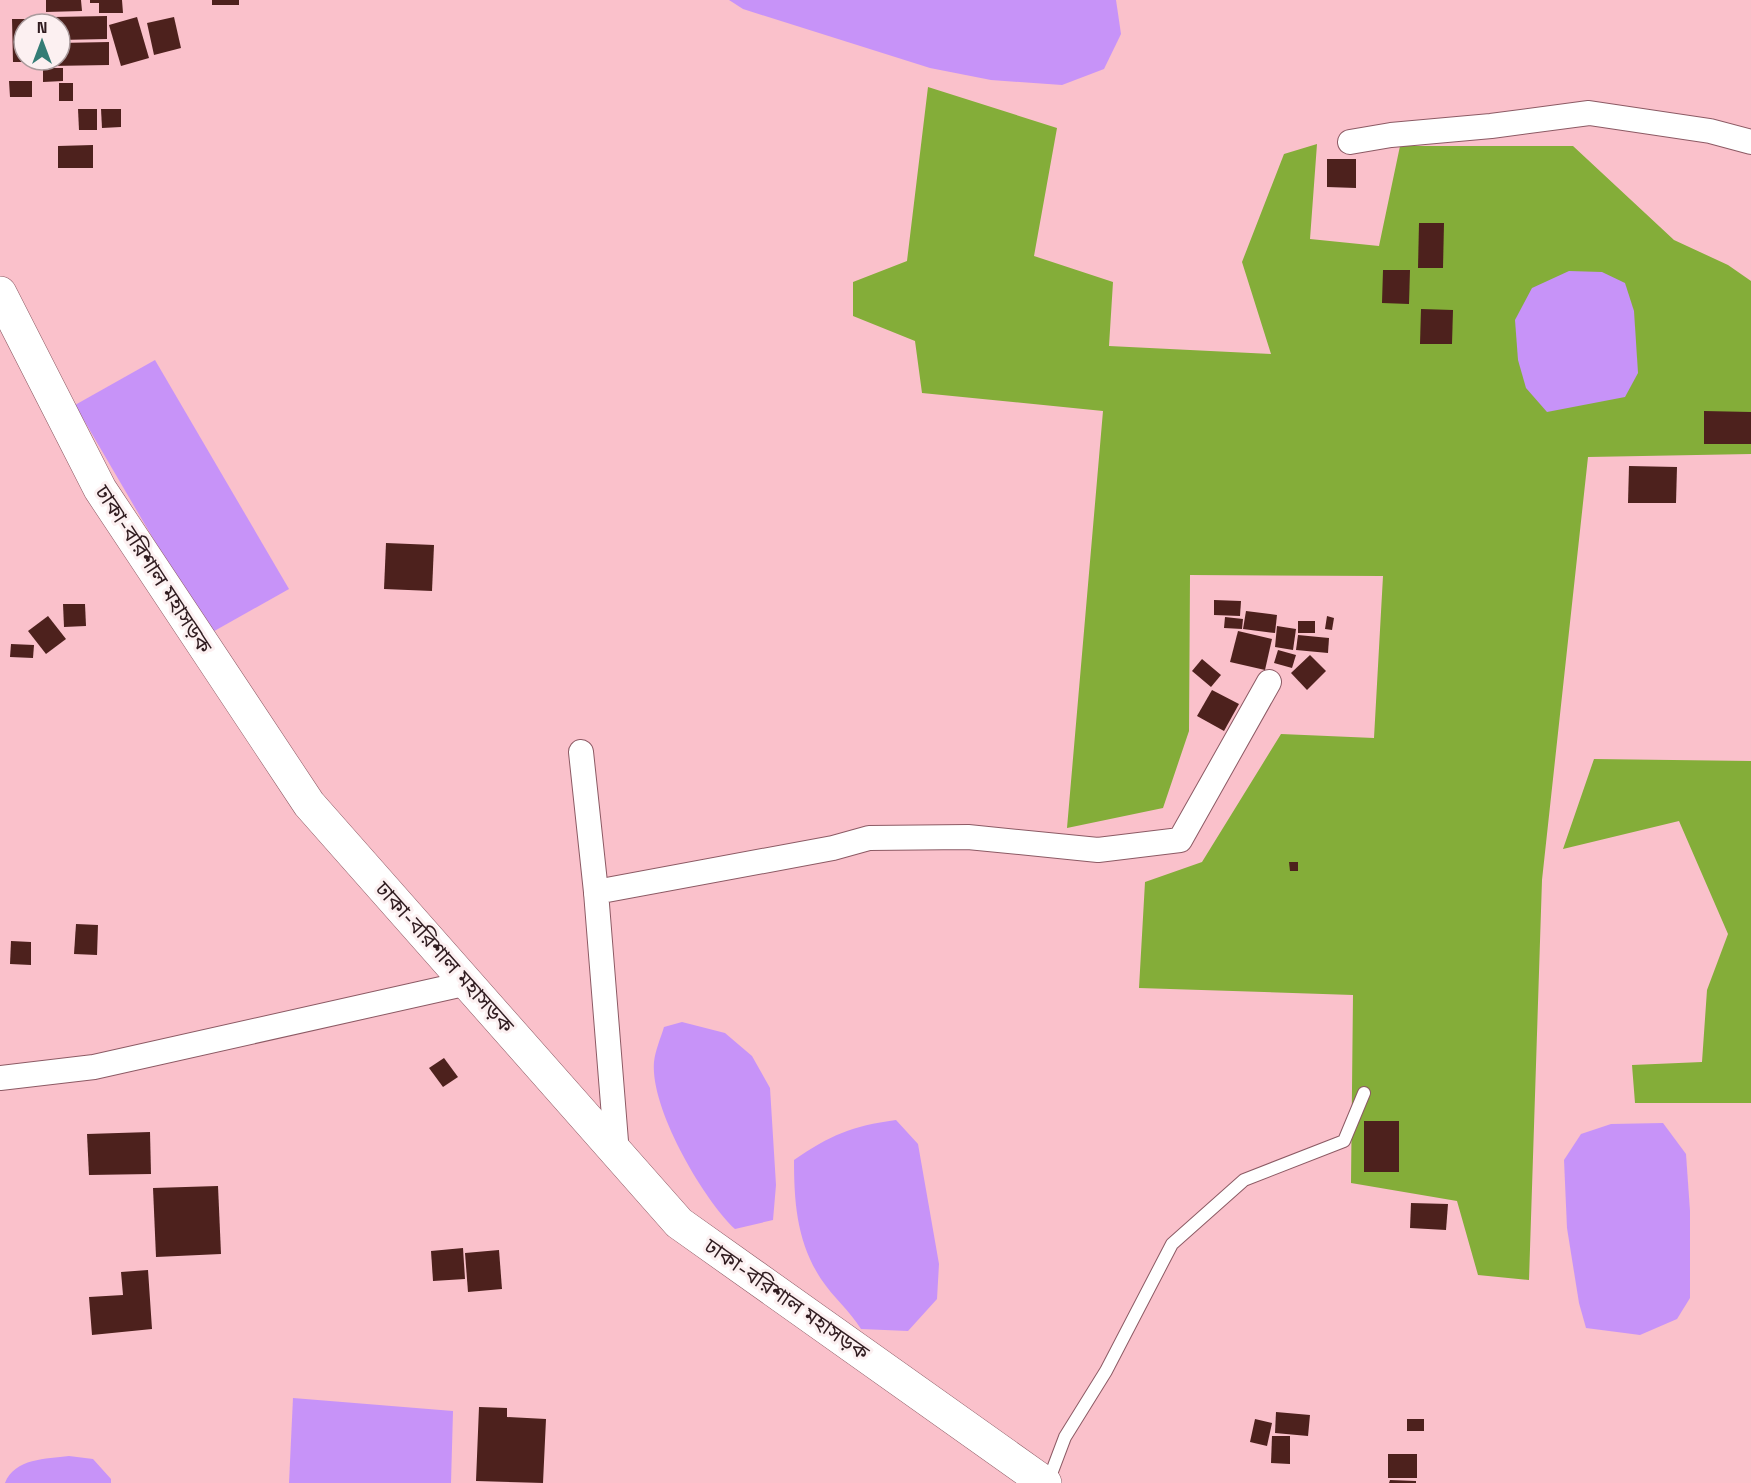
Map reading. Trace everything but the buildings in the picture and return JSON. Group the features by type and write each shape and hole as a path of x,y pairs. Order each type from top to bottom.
{"highway":[{"name":"ঢাকা-বরিশাল মহাসড়ক","path":"0,293 100,489 309,804 679,1222 1046,1483"}],"street":[{"path":"1350,142 1391,135 1491,126 1589,113 1710,131 1751,142"},
{"path":"596,892 833,848 869,838 968,837 1098,850 1180,840 1269,682"},
{"path":"581,752 596,892 617,1154 627,1162"},
{"path":"0,1078 94,1068 468,984"}],"lane":[{"path":"1046,1483 1065,1437 1106,1371 1172,1244 1244,1180 1344,1141 1364,1093"}],"green space":[{"path":"928,87 1057,128 1034,256 1113,282 1109,346 1271,354 1242,262 1284,154 1317,144 1310,239 1379,246 1400,146 1573,146 1674,240 1728,265 1751,281 1751,454 1588,457 1542,880 1529,1280 1478,1275 1457,1201 1351,1183 1353,995 1139,988 1145,882 1202,862 1281,734 1374,738 1383,576 1190,575 1189,731 1163,808 1067,828 1103,411 922,393 915,341 853,316 853,282 907,261"},
{"path":"1594,759 1751,761 1751,1103 1635,1103 1632,1065 1702,1062 1707,990 1728,934 1679,821 1563,849"}],"shaded area":[{"path":"729,0 1116,0 1121,34 1104,69 1062,85 991,80 930,68 743,9"},
{"path":"1569,271 1602,272 1625,283 1634,311 1638,373 1625,397 1547,412 1526,388 1518,360 1515,320 1532,288"},
{"path":"155,360 289,589 209,634 75,405"},
{"path":"682,1022 725,1033 752,1056 770,1088 776,1185 773,1220 735,1229 708,1197 669,1127 660,1103 654,1062 664,1027"},
{"path":"896,1120 918,1144 939,1264 937,1299 908,1331 861,1329 821,1279 807,1251 798,1222 794,1160 842,1133 866,1125"},
{"path":"1663,1123 1686,1154 1690,1211 1690,1298 1677,1319 1640,1335 1586,1328 1579,1303 1567,1228 1564,1160 1581,1134 1611,1124"},
{"path":"293,1398 453,1411 451,1483 289,1483"},
{"path":"69,1456 93,1459 111,1479 111,1483 5,1483 16,1469 24,1464 41,1459"}]}
